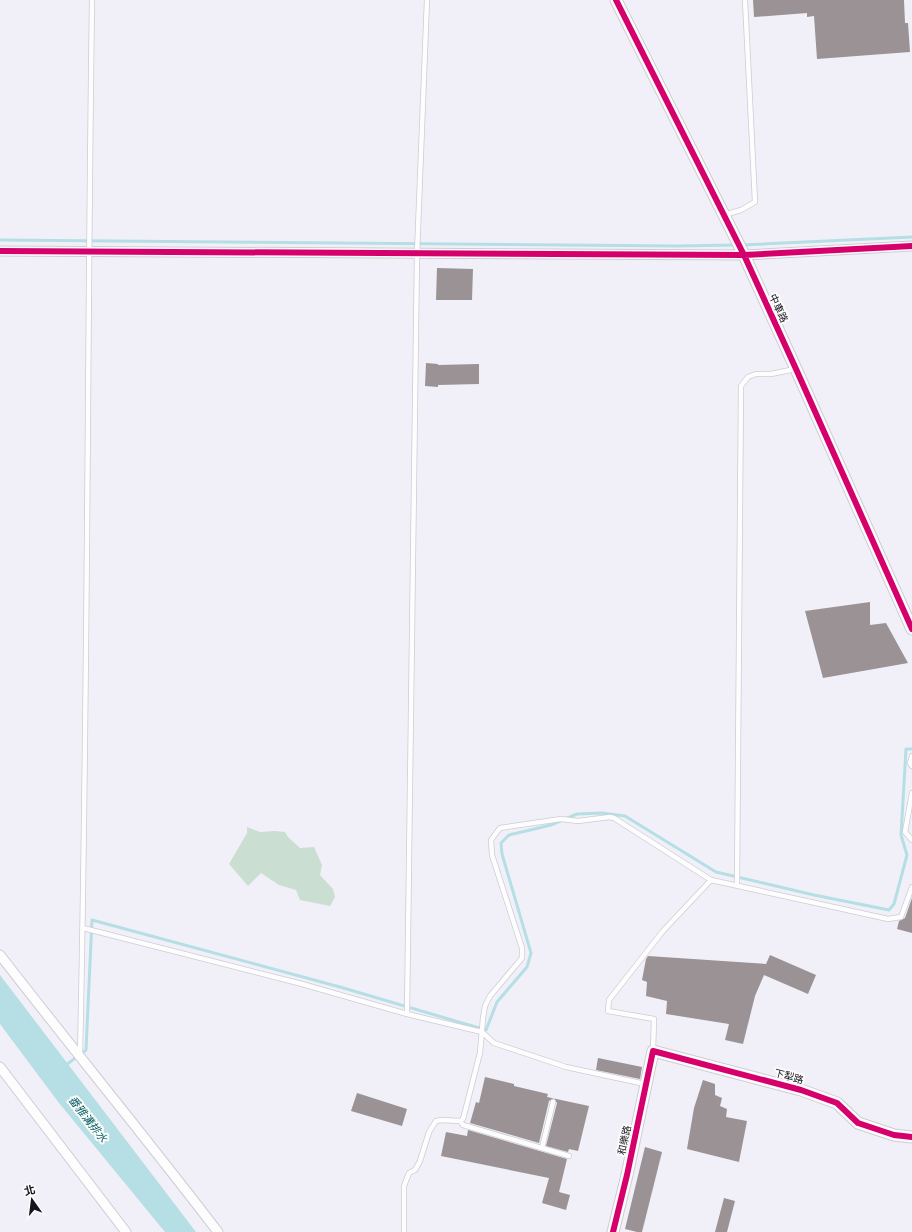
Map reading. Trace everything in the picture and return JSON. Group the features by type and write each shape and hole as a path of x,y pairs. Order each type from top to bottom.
{"street":[{"name":"中車路","path":"616,0 744,255 912,629"},
{"path":"0,251 744,255 912,246"},
{"path":"0,955 218,1232"},
{"name":"和樂路","path":"613,1232 627,1175 653,1051"},
{"name":"下犁路","path":"653,1051 801,1090 837,1103 858,1123 894,1135 912,1137"},
{"path":"0,1067 126,1232"}],"lane":[{"path":"79,1057 82,928 88,252 92,0"},
{"path":"407,1014 417,254 427,0"},
{"path":"724,215 741,210 755,202 745,0"},
{"path":"737,886 741,386 748,377 756,374 771,374 796,369"},
{"path":"912,756 910,763 912,766"},
{"path":"912,793 905,832 912,840"},
{"path":"460,1121 463,1119 480,1053 483,1018 486,1006 490,996 522,958 522,948 492,855 491,840 500,828 561,819 578,821 614,818 712,880 888,919 901,917 912,887"},
{"path":"653,1051 654,1019 608,1010 609,1000 664,931 712,880"},
{"path":"82,928 302,984 407,1014 482,1032 494,1043 566,1067 645,1084"},
{"path":"542,1148 553,1102"},
{"path":"404,1232 404,1186 409,1173 415,1170 420,1161 429,1132 436,1121 460,1121 463,1125 569,1156"}],"green space":[{"path":"247,827 260,832 285,832 288,837 300,848 314,847 322,865 320,875 333,889 335,897 330,906 300,900 296,890 279,885 261,873 248,886 229,864 247,833"}],"water":[{"name":"番雅溝排水","path":"0,975 196,1232 165,1232 59,1103 0,1024"}],"building":[{"path":"753,0 904,0 905,23 908,23 910,52 817,59 814,16 807,17 807,13 754,17"},
{"path":"437,268 473,269 472,300 436,300"},
{"path":"426,363 438,365 479,364 479,384 438,385 438,387 425,386"},
{"path":"870,602 870,625 886,623 908,663 823,678 805,611"},
{"path":"912,898 912,933 897,929 899,921 905,918"},
{"path":"770,955 816,975 808,994 764,975 755,996 743,1044 725,1040 729,1024 666,1014 667,1001 646,996 647,982 642,980 646,959 648,956 766,964"},
{"path":"598,1058 642,1067 640,1079 596,1070"},
{"path":"485,1077 548,1094 547,1097 553,1098 549,1101 539,1143 470,1123 476,1102 479,1103"},
{"path":"703,1080 715,1084 715,1095 722,1098 720,1106 727,1109 726,1117 747,1121 739,1162 687,1149 694,1108"},
{"path":"357,1093 407,1109 402,1126 351,1111"},
{"path":"554,1099 589,1106 578,1151 569,1149 568,1152 546,1146 557,1103"},
{"path":"468,1130 567,1159 559,1192 570,1195 566,1210 542,1203 549,1178 441,1156 446,1132 467,1136"},
{"path":"645,1147 662,1152 642,1232 637,1232 625,1229"},
{"path":"724,1198 735,1201 727,1232 715,1232"}],"waterway":[{"path":"742,245 912,237"},
{"path":"0,240 676,246 736,245"},
{"path":"66,1065 86,1050 92,920 340,987 486,1030 497,1002 527,967 531,953 502,854 501,843 509,835 551,825 577,814 602,813 625,816 716,872 814,895 889,910 894,904 907,855 901,835 906,749 912,749"}],"cycle path":[{"path":"616,0 744,255 912,629"},
{"path":"0,251 744,255 912,246"},
{"path":"613,1232 627,1175 653,1051 801,1090 837,1103 858,1123 894,1135 912,1137"}]}
